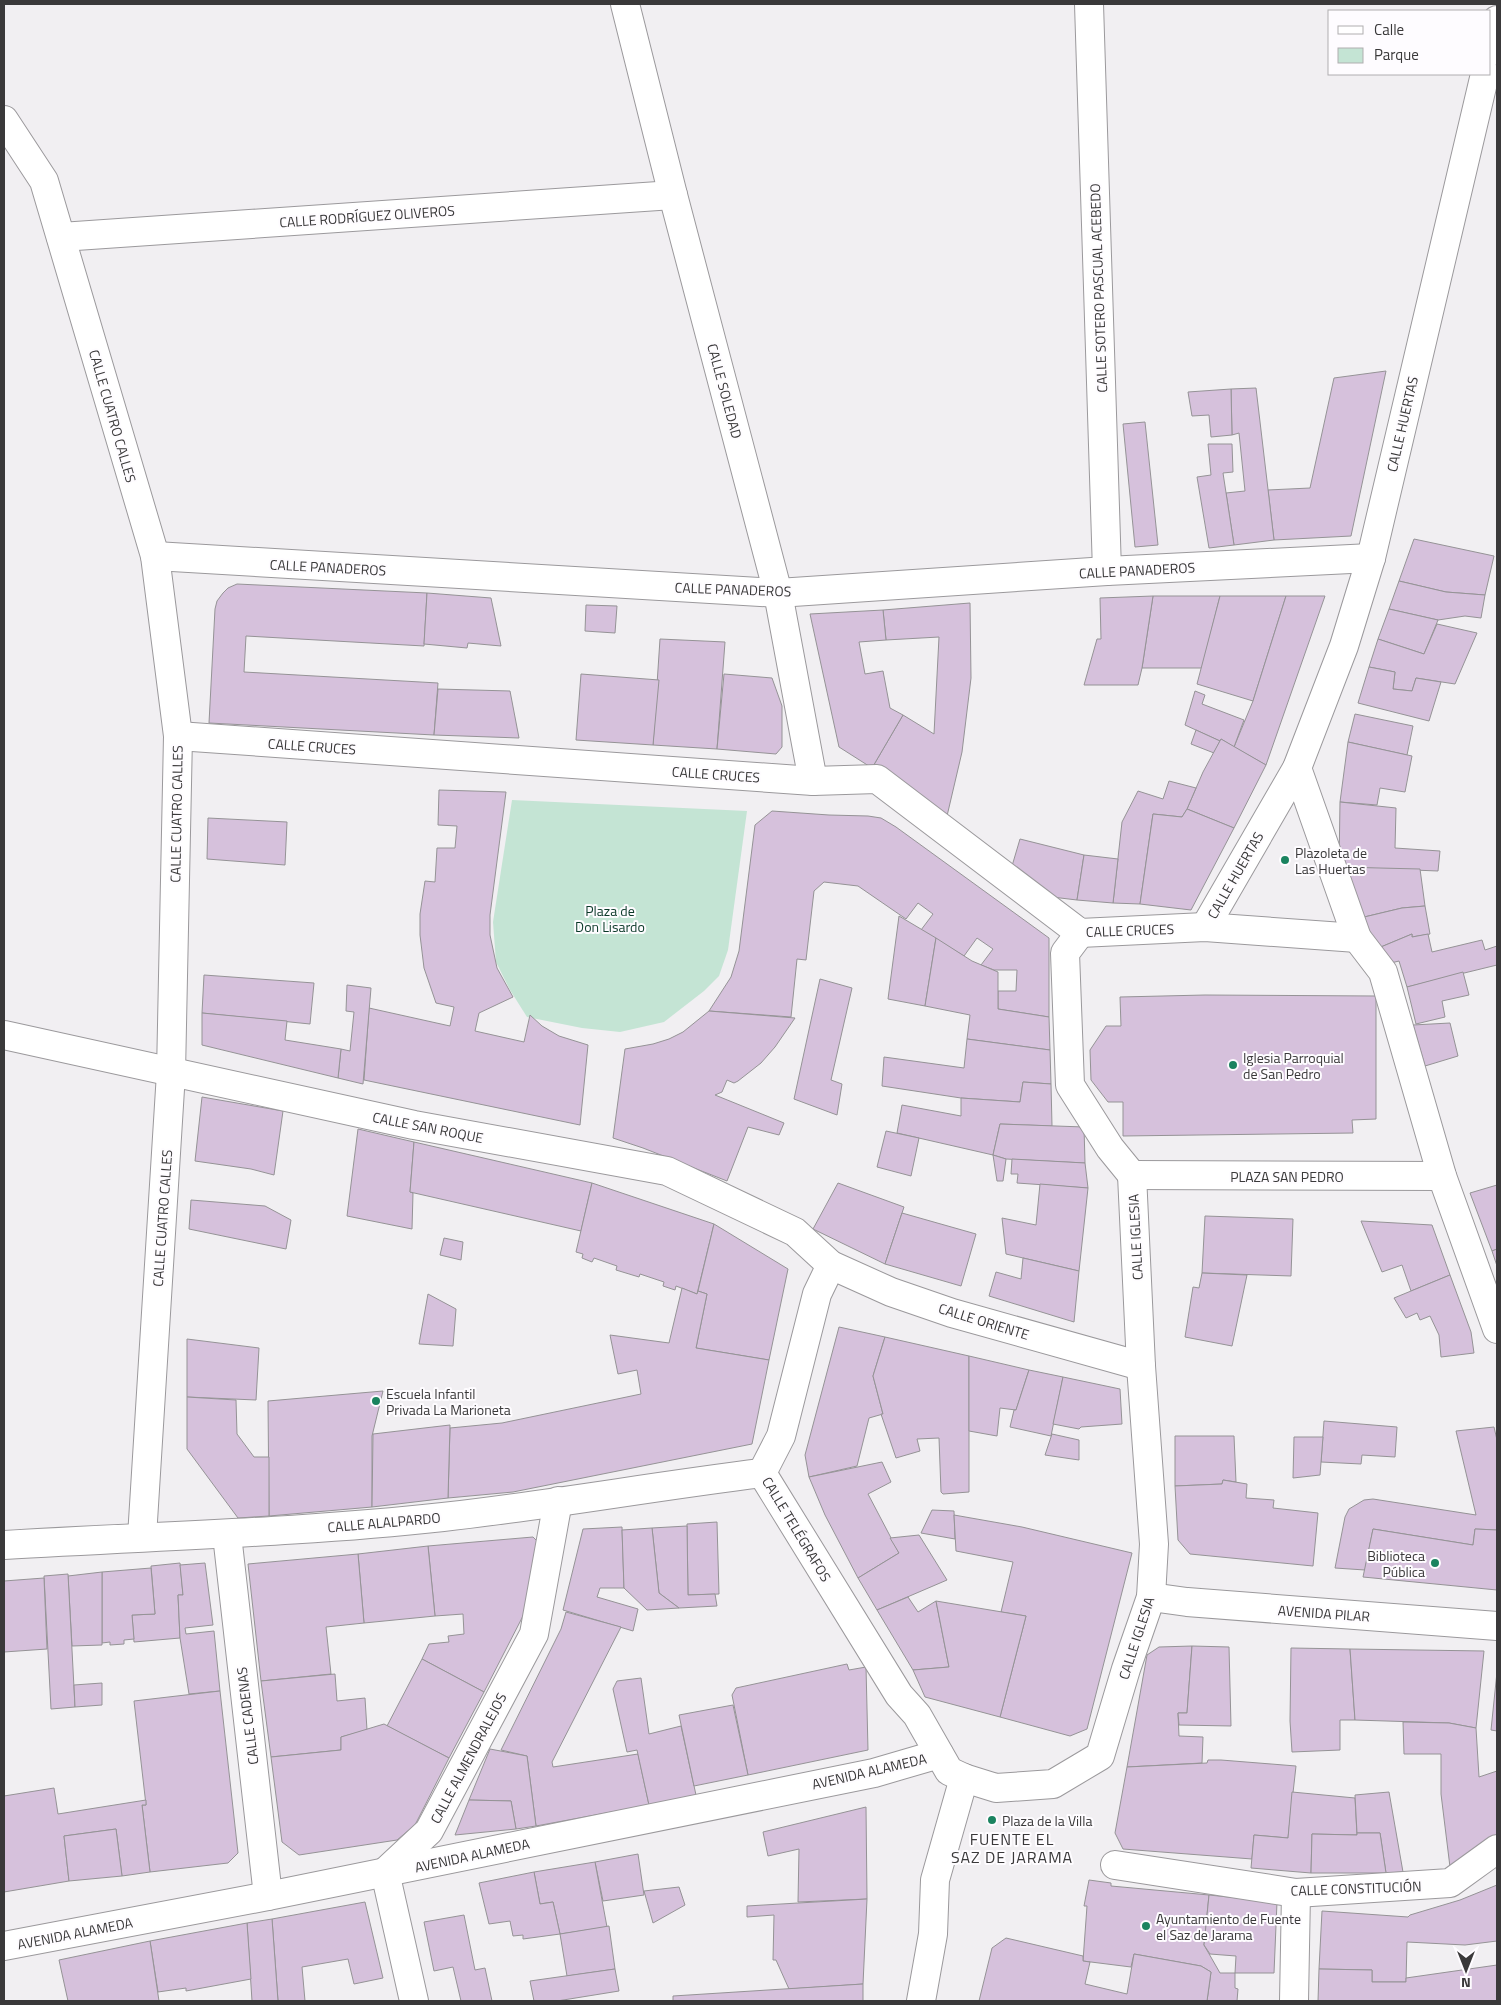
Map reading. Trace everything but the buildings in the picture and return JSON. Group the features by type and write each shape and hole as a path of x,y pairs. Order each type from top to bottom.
{"street":[{"name":"CALLE SOLEDAD","path":"626,4 673,195 778,593 813,781"},
{"name":"CALLE SOTERO PASCUAL ACEBEDO","path":"1089,4 1107,572"},
{"path":"1491,47 1497,20"},
{"name":"CALLE HUERTAS","path":"1357,938 1205,927 1297,768 1344,646 1370,558 1485,75"},
{"name":"CALLE CUATRO CALLES","path":"4,120 44,181 154,556 178,736 171,1073 142,1537"},
{"name":"CALLE RODRÍGUEZ OLIVEROS","path":"61,237 673,195"},
{"name":"CALLE PANADEROS","path":"154,556 778,593 1107,572 1370,558"},
{"name":"CALLE CRUCES","path":"178,736 813,781 877,779 1080,932 1205,927"},
{"path":"1297,768 1357,938 1384,972 1442,1176 1497,1329"},
{"path":"1080,932 1065,953 1070,1085 1110,1148 1132,1175"},
{"name":"CALLE SAN ROQUE","path":"4,1035 414,1125 667,1171 794,1232 831,1265"},
{"name":"PLAZA SAN PEDRO","path":"1132,1175 1442,1176"},
{"name":"CALLE IGLESIA","path":"899,1695 917,1715 950,1771 964,1778 996,1788 1026,1788 1053,1784 1100,1756 1126,1669 1151,1597 1154,1544 1141,1366 1132,1175"},
{"name":"CALLE ORIENTE","path":"831,1265 891,1292 952,1313 1141,1366"},
{"name":"CALLE TELÉGRAFOS","path":"831,1265 817,1294 781,1436 762,1473 899,1695"},
{"name":"CALLE ALALPARDO","path":"4,1545 142,1537 226,1535 443,1517 762,1473"},
{"name":"CALLE ALMENDRALEJOS","path":"385,1872 429,1831 534,1634 558,1502"},
{"name":"CALLE CADENAS","path":"226,1535 268,1896"},
{"name":"AVENIDA PILAR","path":"1151,1597 1187,1602 1497,1626"},
{"name":"AVENIDA ALAMEDA","path":"4,1946 268,1896 874,1773 939,1754"},
{"path":"921,2001 933,1934 935,1880 964,1778"},
{"name":"CALLE CONSTITUCIÓN","path":"1115,1864 1296,1892 1450,1883 1497,1849"},
{"path":"385,1872 414,2001"},
{"path":"1294,2001 1296,1892"}],"green space":[{"name":"Plaza de Don Lisardo","path":"512,800 747,811 728,950 719,976 704,991 664,1022 620,1032 582,1028 527,1017 510,990 496,962 493,922"}],"place":[{"name":"Plazoleta de Las Huertas","path":"1285,860"},
{"name":"Iglesia Parroquial de San Pedro","path":"1233,1065"},
{"name":"Escuela Infantil Privada La Marioneta","path":"376,1401"},
{"name":"Biblioteca Pública","path":"1435,1563"},
{"name":"Plaza de la Villa","path":"992,1820"},
{"name":"Ayuntamiento de Fuente el Saz de Jarama","path":"1146,1926"}],"district":[{"name":"FUENTE EL SAZ DE JARAMA","path":"1012,1848"}]}
